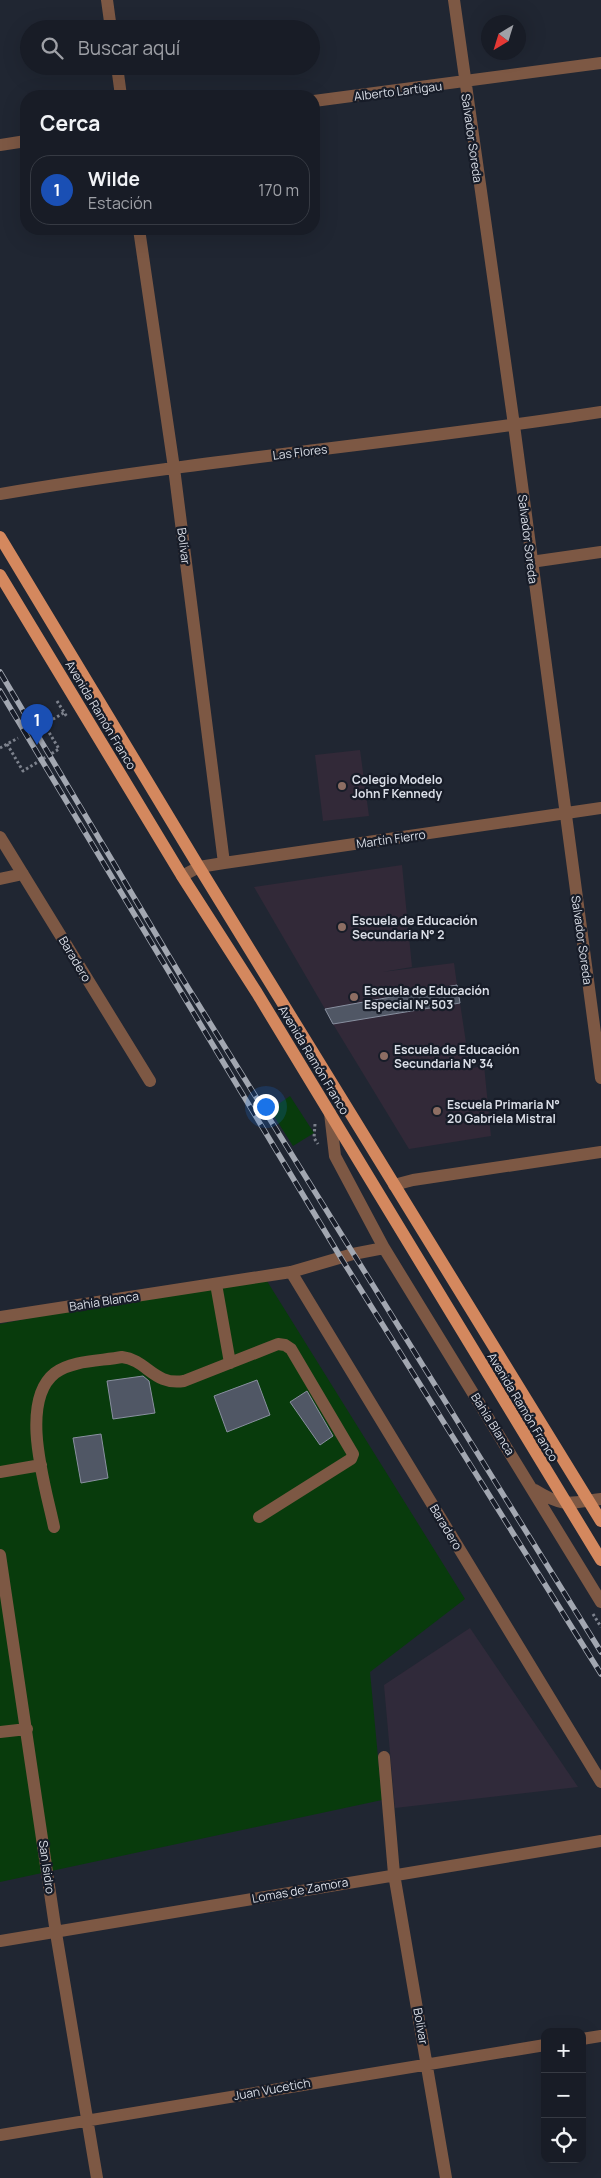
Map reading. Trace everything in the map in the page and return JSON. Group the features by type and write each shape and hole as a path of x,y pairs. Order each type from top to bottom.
{"main road":[{"name":"Avenida Ramón Franco","path":"0,537 394,1185 595,1500 601,1521"},
{"name":"Avenida Ramón Franco","path":"0,575 182,876 330,1112 601,1560"}],"street":[{"path":"107,0 110,20"},
{"name":"Salvador Soreda","path":"454,0 464,82 514,425 530,562 601,1078"},
{"name":"Alberto Lartigau","path":"320,100 601,63"},
{"path":"118,75 120,90"},
{"path":"0,145 20,142"},
{"name":"Bolívar","path":"139,235 174,468 224,863"},
{"name":"Las Flores","path":"0,494 174,468 514,425 601,412"},
{"path":"530,562 601,552"},
{"name":"Martín Fierro","path":"182,876 199,867 601,808"},
{"name":"Baradero","path":"0,837 150,1081"},
{"path":"0,879 23,874"},
{"name":"Bahía Blanca","path":"330,1112 335,1156 384,1248 534,1489 596,1606"},
{"path":"394,1185 413,1180 601,1152"},
{"name":"Bahía Blanca","path":"0,1316 291,1272 353,1254 384,1248"},
{"name":"Baradero","path":"291,1272 601,1782"},
{"path":"216,1284 230,1363"},
{"path":"54,1527 40,1465 35,1425 43,1390 56,1372 71,1366 122,1357 129,1358 154,1375 173,1383 184,1381 278,1344 285,1345 291,1349 353,1454 351,1459 260,1518"},
{"path":"0,1472 40,1465"},
{"path":"534,1489 552,1500 566,1504 595,1500"},
{"name":"San Isidro","path":"0,1556 56,1932 97,2178"},
{"path":"0,1732 27,1728"},
{"name":"Bolívar","path":"384,1757 394,1874 428,2063 446,2178"},
{"name":"Lomas de Zamora","path":"0,1941 601,1841"},
{"path":"586,2038 601,2036"},
{"name":"Juan Vucetich","path":"0,2135 541,2046"}],"path":[{"path":"54,696 69,721"},
{"path":"40,726 79,704"},
{"path":"7,744 23,771 59,749 44,724"},
{"path":"0,748 18,738"},
{"path":"316,1122 314,1138 319,1146"},
{"path":"596,1606 601,1627"}],"shaded area":[{"name":"Colegio Modelo John F Kennedy","path":"360,750 369,816 323,821 315,755"},
{"name":"Escuela de Educación Secundaria N° 2","path":"402,865 412,967 382,972 454,963 457,985 325,1009 254,887"},
{"name":"Escuela Primaria N° 20 Gabriela Mistral","path":"460,1003 470,1069 484,1065 491,1136 409,1149 333,1024"},
{"path":"470,1628 578,1787 395,1808 384,1685"}],"green space":[{"path":"290,1096 314,1133 293,1146 270,1110"},
{"path":"262,1273 465,1599 370,1672 382,1800 0,1882 0,1324"}],"building":[{"path":"457,985 460,1003 333,1024 325,1009"},
{"path":"143,1376 149,1381 155,1413 113,1419 107,1381"},
{"path":"257,1380 270,1415 227,1432 214,1396"},
{"path":"307,1391 333,1436 320,1445 290,1402"},
{"path":"101,1434 108,1478 81,1483 73,1438"}],"railway":[{"path":"0,672 182,978 601,1652"},
{"path":"0,691 341,1258 601,1674"}],"place":[{"name":"Wilde","path":"37,745"},
{"name":"Colegio Modelo John F Kennedy","path":"342,786"},
{"name":"Escuela de Educación Secundaria N° 2","path":"342,927"},
{"name":"Escuela de Educación Especial N° 503","path":"354,997"},
{"name":"Escuela de Educación Secundaria N° 34","path":"384,1056"},
{"name":"Escuela Primaria N° 20 Gabriela Mistral","path":"437,1111"}]}
